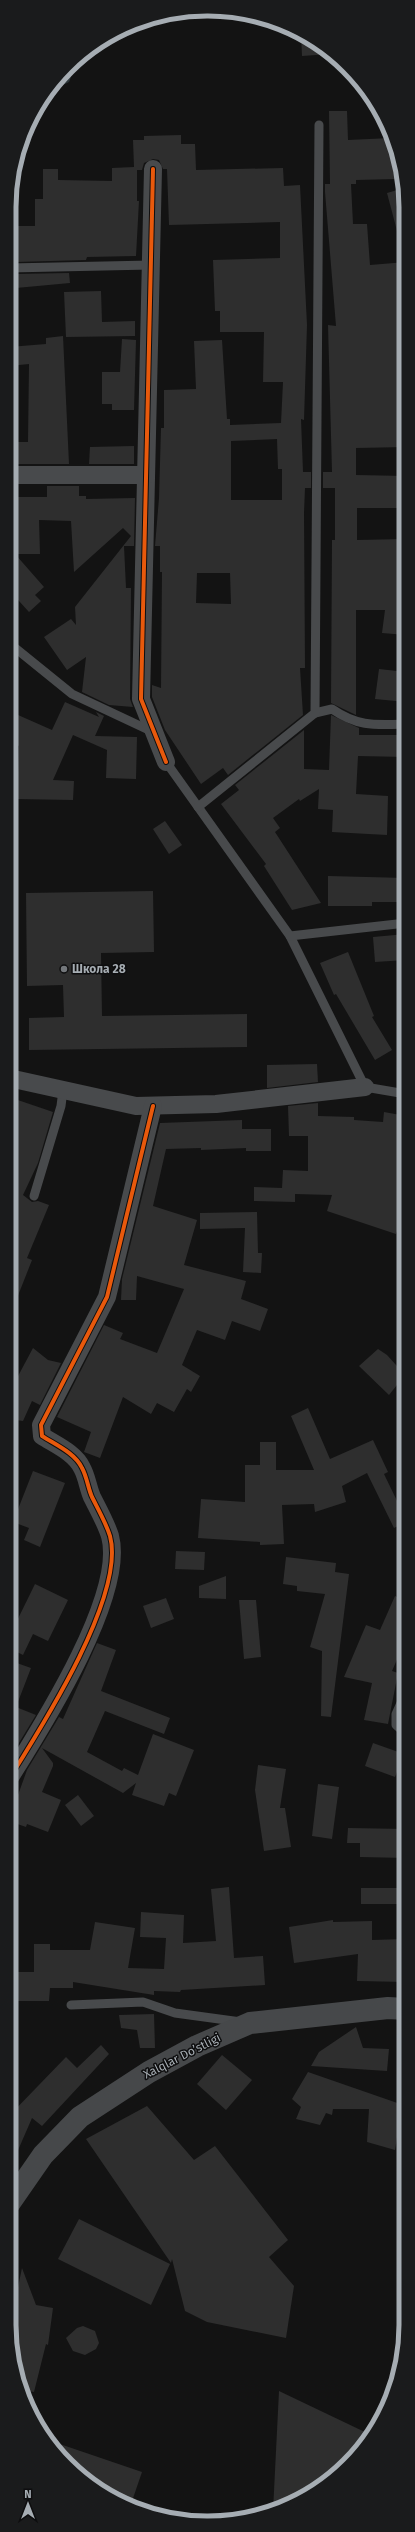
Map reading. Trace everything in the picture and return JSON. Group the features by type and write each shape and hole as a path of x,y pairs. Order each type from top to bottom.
{"main road":[{"name":"Xalqlar Do’stligi","path":"16,2194 43,2155 80,2117 149,2072 197,2046 250,2023 388,2008 399,2009"}],"street":[{"path":"153,169 141,699 166,762"},
{"path":"16,476 146,475"},
{"path":"16,1080 136,1106 216,1104 365,1087"},
{"path":"16,1767 71,1672 102,1604 111,1572 110,1536 90,1492 82,1468 68,1452 42,1436 41,1425 108,1297 153,1106"}],"lane":[{"path":"315,713 319,125"},
{"path":"16,268 151,265"},
{"path":"16,649 72,694 155,732"},
{"path":"198,807 315,713 332,709 348,720 375,725 399,724"},
{"path":"166,762 290,936 365,1087 399,1093"},
{"path":"290,936 399,924"},
{"path":"34,1196 61,1106 63,1090"},
{"path":"399,1707 396,1714 396,1725 399,1728"},
{"path":"71,2005 143,2002 175,2013 250,2023"}],"building":[{"path":"301,41 322,55 302,56"},
{"path":"329,111 347,111 348,140 386,138 395,170 395,179 356,180 356,184 351,184 353,224 367,224 370,265 399,263 399,447 356,448 356,475 399,476 399,508 357,508 357,540 399,539 399,634 382,633 385,610 356,610 356,715 331,703 332,540 335,540 335,488 323,488 323,472 332,472 328,325 336,326 325,192 325,184 330,184"},
{"path":"181,135 181,144 195,144 196,170 283,168 284,186 300,185 307,325 304,420 301,419 303,472 311,472 311,488 305,488 304,513 305,668 300,668 303,715 228,775 223,768 201,784 165,730 152,697 152,685 161,688 162,572 160,572 160,546 155,546 159,498 161,428 164,428 164,390 196,389 194,341 222,340 227,419 230,419 230,425 281,423 283,382 263,382 264,332 220,332 220,311 215,311 213,260 280,258 280,222 169,225 167,169 163,169 159,160 153,159 144,163 142,170 137,170 137,201 139,201 136,256 87,257 86,260 16,262 17,226 35,226 35,199 43,199 43,169 58,169 58,180 112,181 112,168 134,167 133,140 144,140 144,136","holes":["277,439 278,469 282,469 282,500 231,500 231,441","197,573 230,573 231,604 196,603"]},
{"path":"398,190 399,238 387,193"},
{"path":"69,273 70,283 16,288 16,274"},
{"path":"101,291 102,322 135,321 135,336 66,337 64,292"},
{"path":"63,336 69,464 16,464 16,442 28,442 29,364 16,365 16,346 46,344 46,338"},
{"path":"122,339 136,340 134,410 112,410 112,404 102,404 102,372 120,372"},
{"path":"134,446 134,464 89,464 90,447"},
{"path":"47,486 79,486 79,496 86,496 86,499 135,498 134,546 124,546 126,588 131,588 130,699 133,707 109,705 82,692 86,657 67,670 44,637 71,619 76,625 75,607 131,536 123,528 74,572 71,521 39,520 40,554 16,554 16,497 47,497"},
{"path":"16,555 44,587 35,595 41,601 29,612 16,598"},
{"path":"379,669 399,671 399,701 375,699"},
{"path":"65,702 99,717 96,712 104,716 95,736 137,737 136,779 106,778 107,750 73,735 53,780 74,781 73,800 17,799 19,746 16,745 16,714 52,730"},
{"path":"331,715 359,728 359,735 399,735 399,757 358,756 356,794 388,796 387,835 332,832 333,810 318,809 319,789 300,801 299,799 273,818 280,828 275,832 321,903 292,910 264,866 266,864 221,804 239,790 235,785 304,730 304,769 329,770"},
{"path":"165,821 182,845 169,854 153,829"},
{"path":"328,876 399,878 399,902 372,902 372,906 328,906"},
{"name":"Школа 28","path":"153,891 154,952 101,953 102,1016 247,1014 247,1047 29,1050 29,1018 64,1017 63,985 27,986 26,893"},
{"path":"399,935 399,960 375,962 373,937"},
{"path":"348,952 374,1016 372,1017 392,1050 375,1060 336,994 334,995 320,963"},
{"path":"317,1064 318,1082 267,1088 267,1065"},
{"path":"16,1099 53,1112 38,1163 23,1195 32,1202 38,1201 49,1205 27,1258 32,1260 16,1301"},
{"path":"318,1103 318,1116 354,1117 354,1120 383,1122 384,1112 399,1115 399,1226 396,1234 327,1211 332,1195 295,1194 295,1202 254,1201 254,1187 282,1188 283,1170 308,1171 308,1136 289,1136 288,1106"},
{"path":"242,1120 242,1129 271,1129 271,1151 246,1151 246,1148 201,1150 201,1148 166,1149 153,1206 197,1220 184,1265 246,1281 241,1299 268,1309 260,1331 232,1321 225,1340 197,1330 182,1365 200,1376 191,1392 187,1389 174,1412 157,1403 151,1414 123,1397 100,1458 84,1452 91,1432 57,1417 104,1325 123,1333 120,1339 157,1353 184,1289 137,1276 136,1300 121,1300 122,1279 160,1123"},
{"path":"257,1212 258,1253 262,1253 261,1273 243,1272 245,1228 200,1229 200,1213"},
{"path":"33,1348 48,1360 61,1363 40,1405 32,1401 23,1421 16,1420 16,1380"},
{"path":"378,1349 387,1355 399,1368 399,1382 389,1395 359,1366"},
{"path":"308,1408 330,1459 373,1440 388,1472 384,1474 399,1505 399,1526 394,1528 367,1473 342,1486 346,1502 315,1512 314,1504 282,1505 284,1544 260,1545 260,1542 198,1538 201,1499 245,1502 245,1465 260,1465 260,1442 276,1442 276,1470 314,1470 291,1416"},
{"path":"33,1471 65,1483 40,1547 24,1540 29,1528 16,1523 16,1514"},
{"path":"176,1551 205,1552 204,1570 175,1569"},
{"path":"286,1557 336,1563 335,1572 349,1574 331,1717 321,1716 322,1651 310,1647 325,1594 297,1591 297,1586 283,1584"},
{"path":"226,1576 226,1599 199,1598 199,1586"},
{"path":"35,1584 68,1600 48,1641 33,1634 23,1655 16,1652 16,1623"},
{"path":"395,1596 399,1598 399,1655 392,1671 398,1673 388,1724 364,1720 372,1683 344,1677 366,1625 380,1630"},
{"path":"166,1598 174,1619 151,1628 143,1606"},
{"path":"239,1600 256,1600 261,1657 244,1659"},
{"path":"97,1643 116,1650 101,1691 170,1718 164,1734 105,1711 87,1752 122,1771 124,1768 138,1775 153,1734 194,1750 176,1796 169,1793 164,1806 132,1795 136,1783 123,1793 42,1748 53,1763 53,1766 42,1792 61,1800 48,1832 27,1824 26,1827 16,1823 16,1800 27,1770 59,1717 63,1719"},
{"path":"16,1663 31,1668 16,1707"},
{"path":"16,1707 36,1715 16,1748"},
{"path":"373,1743 399,1752 399,1767 395,1777 365,1766"},
{"path":"258,1765 286,1769 280,1808 285,1808 291,1847 264,1851 255,1790"},
{"path":"318,1784 339,1787 332,1839 312,1836"},
{"path":"78,1795 94,1816 81,1826 65,1805"},
{"path":"348,1828 399,1829 399,1858 360,1857 360,1843 347,1843"},
{"path":"229,1887 234,1958 263,1956 265,1985 181,1990 180,1992 154,1991 154,1995 73,1982 73,1988 50,1988 49,2001 16,2001 16,1972 34,1972 34,1944 50,1944 50,1950 90,1950 95,1922 135,1928 128,1968 164,1969 166,1938 140,1937 141,1912 184,1915 183,1943 216,1941 211,1889"},
{"path":"361,1888 399,1888 399,1904 361,1904"},
{"path":"333,1920 333,1922 372,1921 372,1940 399,1939 399,1982 357,1981 358,1954 294,1963 289,1927"},
{"path":"154,2014 155,2048 140,2048 137,2030 121,2028 119,2015"},
{"path":"356,2027 363,2048 389,2049 387,2071 311,2066 319,2052"},
{"path":"101,2045 109,2054 42,2126 32,2118 16,2155 16,2109 66,2057 77,2068"},
{"path":"222,2055 252,2080 226,2110 197,2084"},
{"path":"308,2072 399,2104 399,2125 395,2150 367,2142 369,2109 333,2109 332,2115 326,2113 320,2125 296,2119 301,2107 292,2099"},
{"path":"147,2106 194,2160 215,2146 288,2240 269,2257 294,2286 286,2338 207,2322 185,2311 172,2259 171,2263 86,2139"},
{"path":"79,2219 170,2264 151,2305 58,2259"},
{"path":"22,2268 36,2305 53,2308 48,2345 46,2344 34,2392 28,2391 20,2362 16,2337 17,2292"},
{"path":"83,2326 95,2331 99,2343 96,2349 85,2355 73,2351 66,2338 77,2328"},
{"path":"279,2391 366,2432 343,2460 314,2484 273,2504"},
{"path":"58,2443 142,2472 132,2500 101,2484 72,2460"}],"waterway":[{"path":"64,82 67,80 68,76"}],"cycle path":[{"path":"153,169 141,699 166,762"},
{"path":"16,1768 41,1728 78,1660 94,1625 105,1592 112,1561 110,1536 89,1490 82,1468 75,1458 42,1436 41,1425 107,1297 153,1106"}],"place":[{"name":"Школа 28","path":"64,969"}]}
